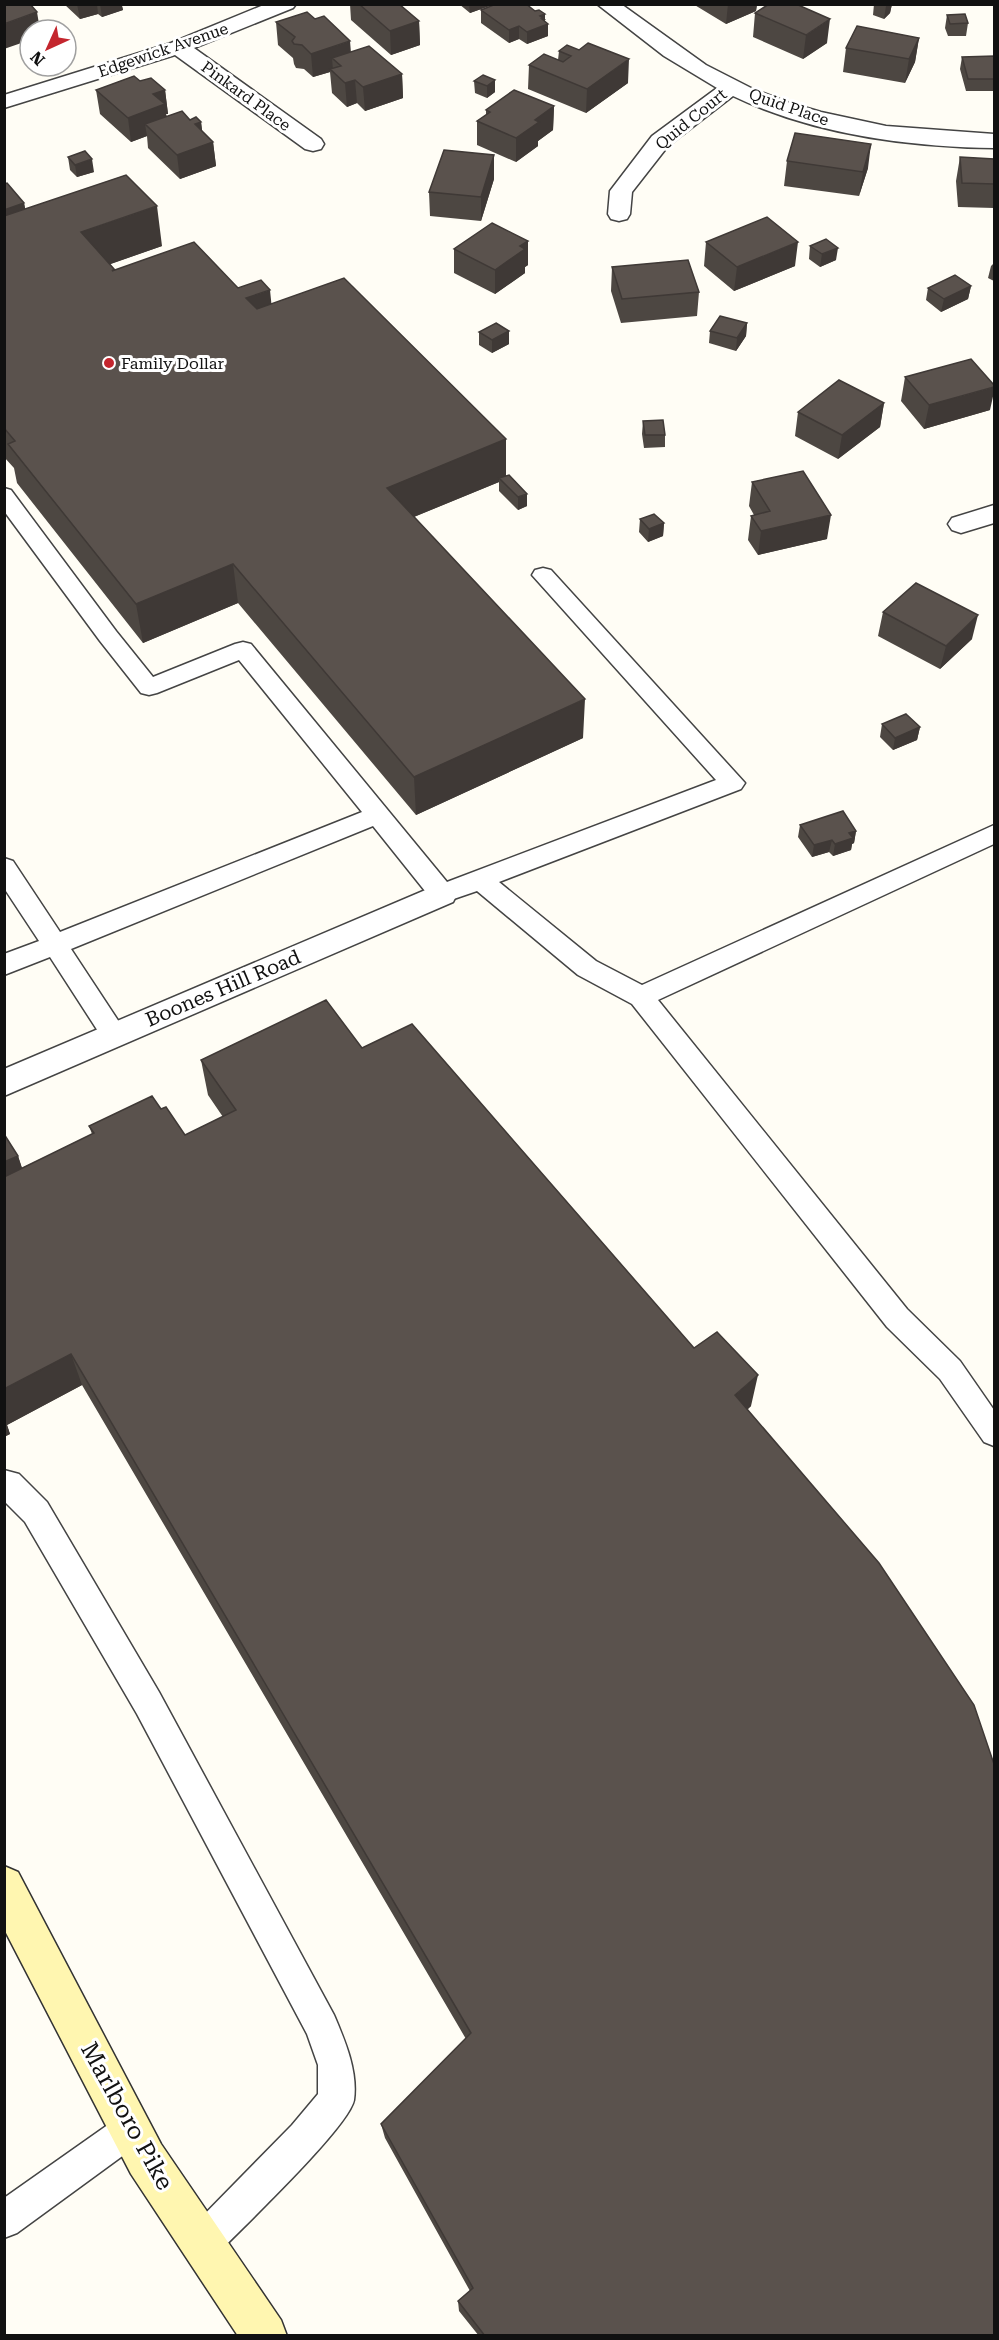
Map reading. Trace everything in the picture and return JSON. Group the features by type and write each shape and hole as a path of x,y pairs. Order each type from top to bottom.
{"main road":[{"name":"Marlboro Pike","path":"4,1886 146,2159 265,2336"}],"street":[{"name":"Edgewick Avenue","path":"4,102 178,47 286,4"},
{"name":"Quid Place","path":"607,4 672,52 731,87 824,120 869,131 900,135 994,141"},
{"name":"Pinkard Place","path":"178,47 313,144"},
{"name":"Quid Court","path":"619,214 621,191 660,141 731,87"},
{"path":"961,524 994,514"},
{"name":"Boones Hill Road","path":"4,1083 442,894"}],"lane":[{"path":"4,495 149,687 243,650 442,894 733,783 543,575"},
{"path":"4,966 378,815"},
{"path":"641,997 994,834"},
{"path":"4,867 114,1035"},
{"path":"479,879 587,968 641,997 897,1318 950,1370 994,1433"},
{"path":"4,1484 8,1484 36,1512 148,1703 322,2027 335,2065 336,2100 305,2138 203,2242"},
{"path":"4,2220 130,2129"}],"building":[{"path":"4,4 30,4 37,12 18,18 4,24"},
{"path":"359,4 399,4 419,21 390,31"},
{"path":"496,4 526,4 535,11 539,10 545,14 540,16 548,24 527,32 519,26 509,30 481,10"},
{"path":"769,4 796,4 830,19 806,35 755,13"},
{"path":"307,12 315,19 324,16 350,41 311,54 302,45 294,44 292,41 295,37 276,22"},
{"path":"965,14 968,23 950,24 947,15"},
{"path":"857,26 919,38 909,59 846,48"},
{"path":"588,43 629,59 587,89 529,65 544,54 563,62 571,56 559,51 567,45 579,50"},
{"path":"369,46 402,74 363,87 355,80 345,83 330,69 341,66 332,58"},
{"path":"994,56 994,79 968,79 962,57"},
{"path":"483,75 495,80 487,86 474,81"},
{"path":"134,76 140,81 151,78 165,90 153,94 165,104 128,118 96,90"},
{"path":"514,90 554,106 535,120 539,122 516,138 477,121 490,112 486,110"},
{"path":"182,111 190,120 196,117 201,122 195,124 213,142 177,155 145,124"},
{"path":"795,133 871,144 863,172 787,161"},
{"path":"444,150 494,155 481,197 429,192"},
{"path":"85,151 92,159 75,165 68,157"},
{"path":"960,157 994,159 994,184 962,183"},
{"path":"126,175 157,206 81,232 114,269 112,271 194,242 238,288 261,280 270,290 246,298 257,309 344,278 506,439 387,488 585,699 414,777 233,564 136,604 8,444 15,441 4,428 4,216"},
{"path":"7,183 24,203 4,210 4,184"},
{"path":"767,217 798,242 737,267 706,242"},
{"path":"492,223 528,241 520,246 525,249 495,270 454,249"},
{"path":"826,239 838,248 822,254 810,246"},
{"path":"688,260 699,292 622,299 612,267"},
{"path":"955,275 971,286 944,299 928,288"},
{"path":"720,316 747,323 737,338 710,331"},
{"path":"496,323 509,331 492,340 479,332"},
{"path":"971,359 994,387 929,405 905,377"},
{"path":"839,380 884,403 842,435 798,412"},
{"path":"663,420 665,435 645,435 643,421"},
{"path":"803,471 831,515 761,531 751,516 770,511 752,482"},
{"path":"509,475 527,494 518,497 499,478"},
{"path":"654,514 664,523 649,529 640,519"},
{"path":"916,583 978,615 946,646 883,612"},
{"path":"906,714 920,727 895,738 882,724"},
{"path":"843,811 856,831 849,833 853,838 835,844 832,840 814,845 800,825"},
{"path":"326,1000 362,1048 412,1024 694,1348 717,1332 758,1375 735,1395 879,1563 974,1705 994,1764 994,2336 485,2336 458,2301 473,2288 381,2124 471,2033 71,1354 4,1389 4,1177 94,1133 89,1126 152,1096 161,1109 166,1107 185,1135 236,1110 201,1060"},
{"path":"4,1134 18,1156 4,1162"}],"place":[{"name":"Family Dollar","path":"109,363"}]}
